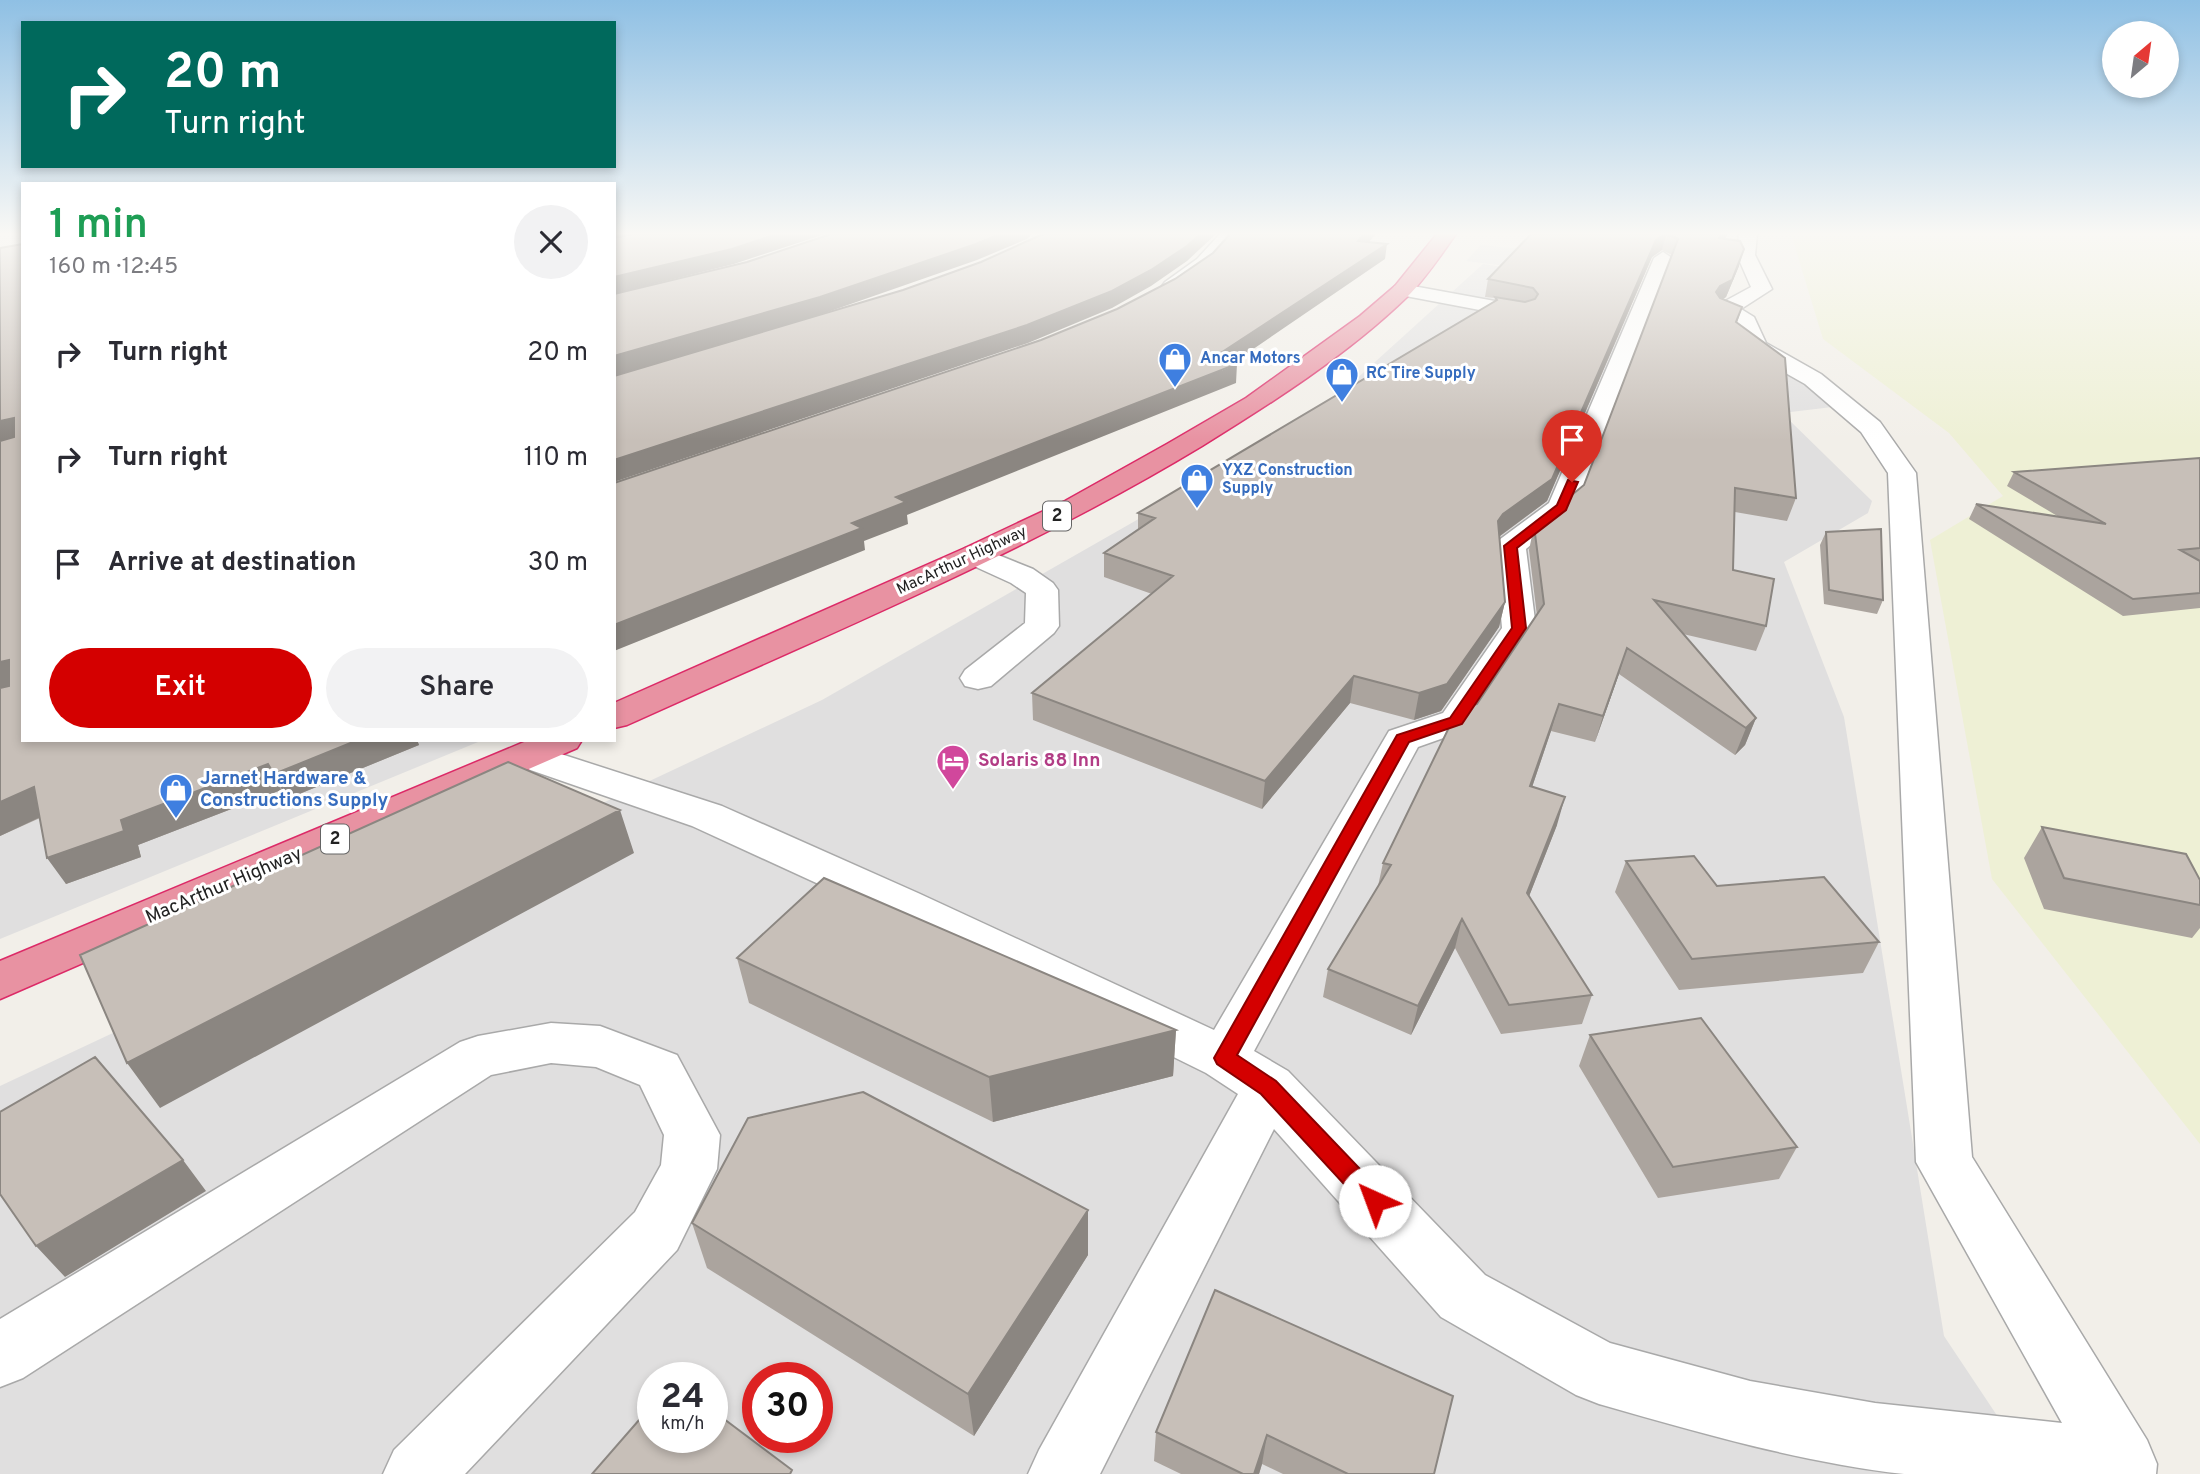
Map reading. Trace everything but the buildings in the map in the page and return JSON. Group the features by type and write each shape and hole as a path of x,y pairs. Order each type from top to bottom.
{"highway":[{"name":"MacArthur Highway","path":"616,716 1075,508 1255,403 1368,321 1388,303"},
{"name":"MacArthur Highway","path":"0,981 547,748"}],"street":[{"path":"1472,303 1522,312"},
{"path":"1063,1474 1246,1072 1403,739 1456,721 1519,628 1510,546 1562,507 1645,303"},
{"path":"1736,303 1723,310 1743,315 1748,321 1756,347 1813,379 1871,427 1902,473 1944,1162 2122,1469"},
{"path":"976,555 1022,576 1042,590 1042,626 978,678"},
{"path":"547,748 707,816 902,904 1246,1072 1463,1296 1599,1372 1750,1414 1875,1437 2122,1469"},
{"path":"0,1355 478,1057 551,1043 600,1046 659,1070 692,1135 689,1169 656,1231 418,1474"}],"shaded area":[{"path":"0,303 3,303 21,742 478,742 0,939"},
{"path":"1440,303 1620,303 1639,317 1771,365 1807,383 1841,406 1782,413 1872,501 1868,513 1784,562 1844,717 1944,1336 2036,1474 0,1474 0,1086 822,700 1310,421"}],"green space":[{"path":"1812,303 2200,303 2200,1144 1992,879 1930,540 2003,496 1949,433 1823,339"}],"place":[{"name":"Ancar Motors","path":"1175,389"},
{"name":"RC Tire Supply","path":"1342,404"},
{"name":"YXZ Construction Supply","path":"1197,510"},
{"name":"Solaris 88 Inn","path":"953,791"},
{"name":"Jarnet Hardware & Constructions Supply","path":"176,820"}],"route":[{"path":"1375,1201 1269,1087 1224,1058 1403,739 1456,721 1519,628 1510,546 1562,507 1572,482"}]}
